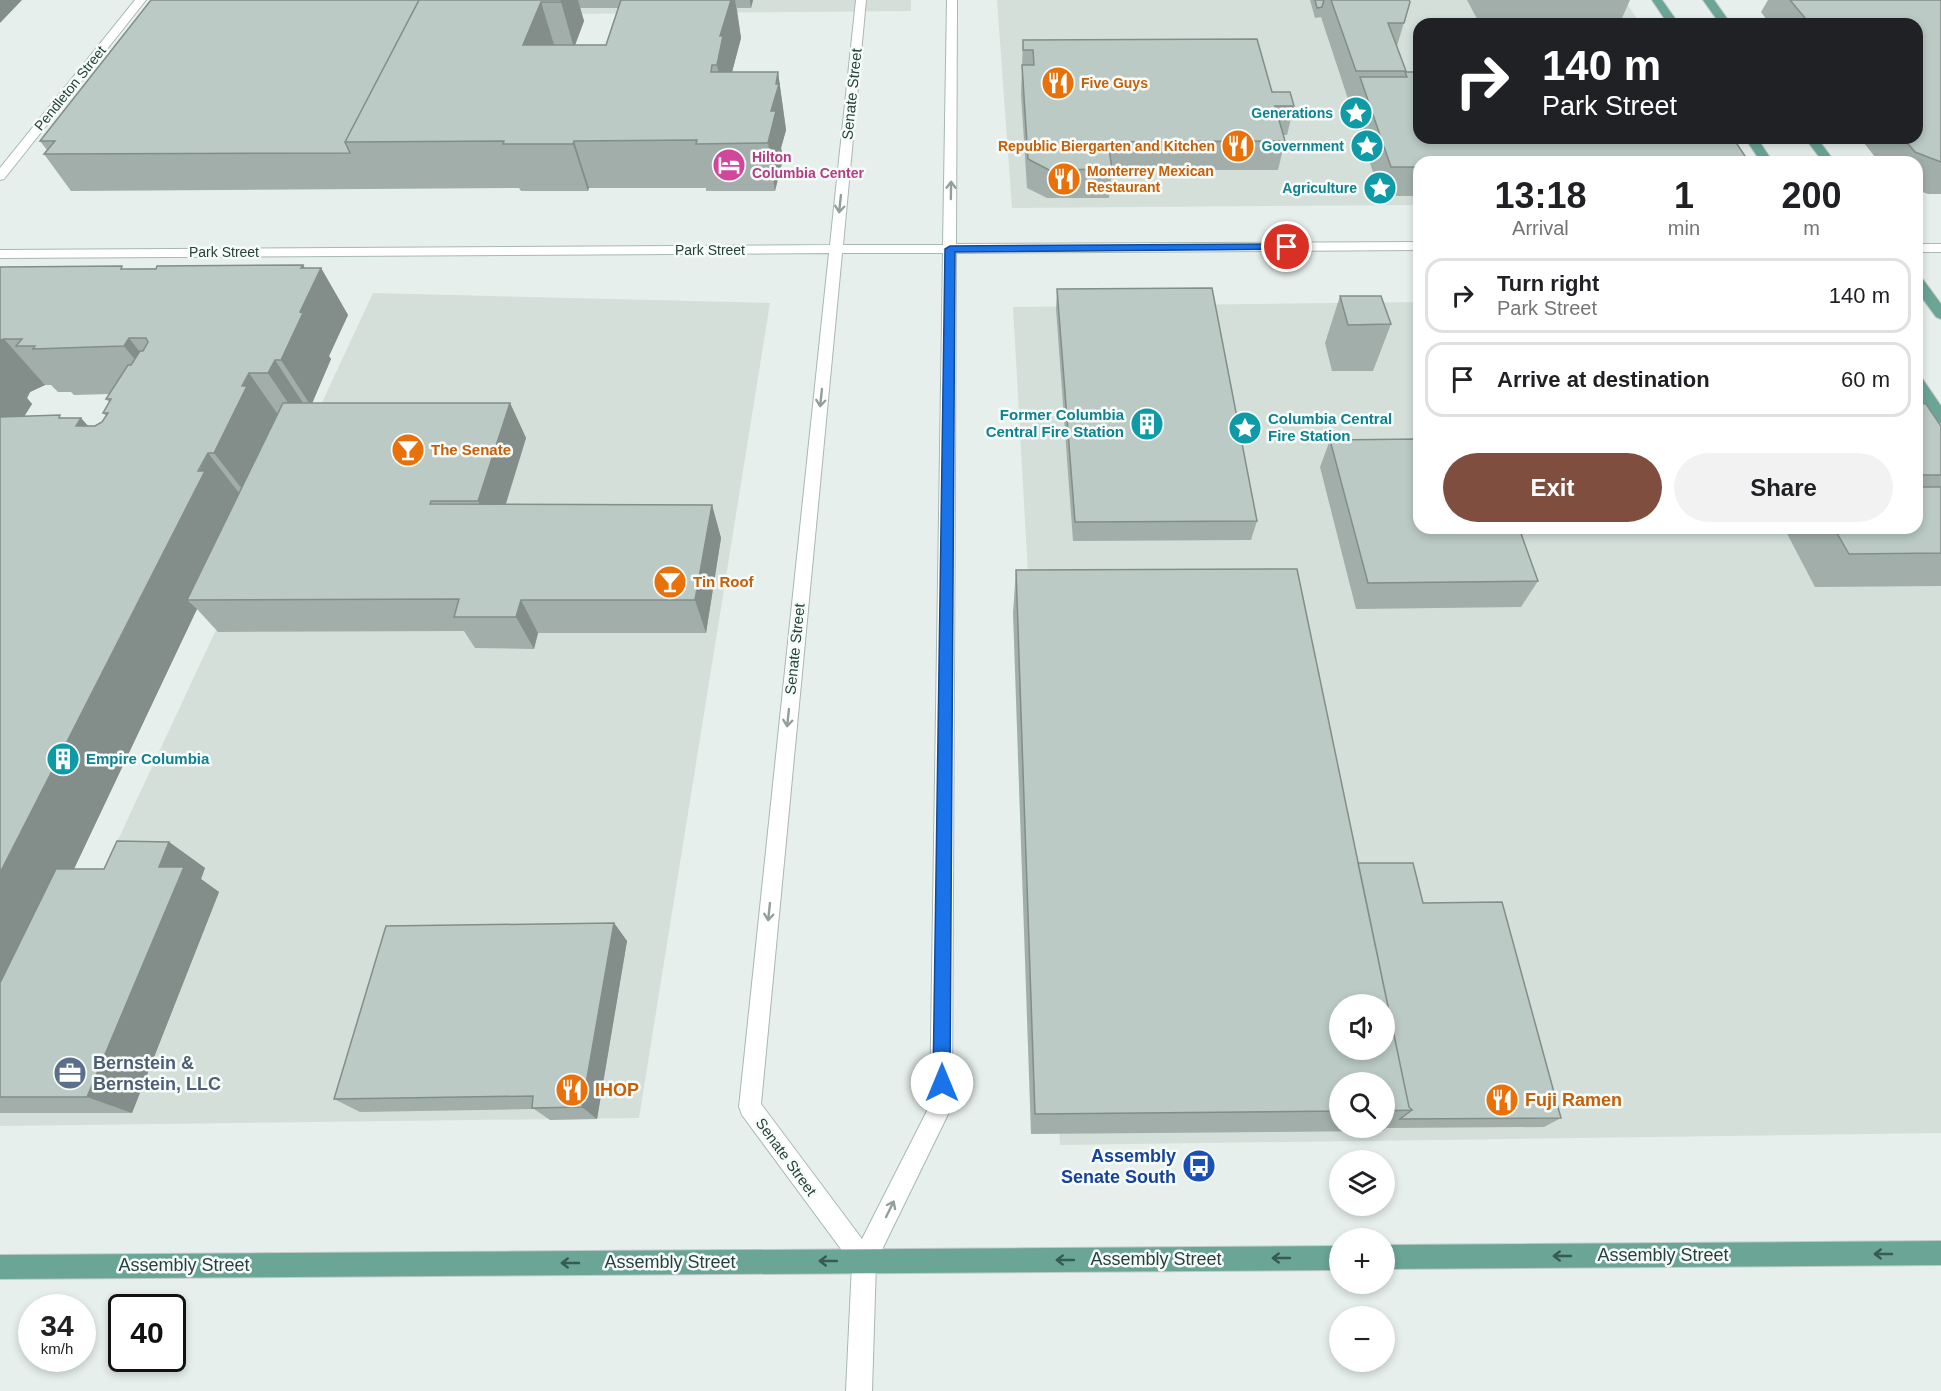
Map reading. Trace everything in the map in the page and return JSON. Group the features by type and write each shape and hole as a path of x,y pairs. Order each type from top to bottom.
{"main road":[{"path":"1657,0 1670,18"},
{"path":"1708,0 1722,18"},
{"path":"1923,289 1941,314"},
{"path":"1923,391 1941,418"},
{"name":"Assembly Street","path":"1395,1257 1941,1253"},
{"name":"Assembly Street","path":"0,1267 1329,1258"}],"street":[{"name":"Pendleton Street","path":"0,176 141,0"},
{"name":"Senate Street","path":"861,0 750,1107 864,1261"},
{"path":"859,1391 864,1261 941,1106 952,0"},
{"name":"Park Street","path":"0,254 1413,246"},
{"path":"1923,248 1941,248"}],"shaded area":[{"path":"472,0 911,0 911,11 465,15"},
{"path":"997,0 1625,0 1636,18 1413,18 1413,144 1419,144 1419,156 1413,156 1413,205 1012,208"},
{"path":"373,293 770,303 639,1118 0,1126 0,1093"},
{"path":"1413,302 1413,534 1923,534 1923,524 1941,511 1941,1133 1060,1145 1013,307"}],"building":[{"path":"151,0 419,0 345,142 350,153 44,154 55,141 40,141"},
{"path":"419,0 562,0 561,2 541,2 523,45 606,45 621,0 731,0 720,36 723,36 717,65 712,65 711,72 778,72 776,84 779,84 771,111 776,111 768,143 696,144 697,140 574,141 573,144 503,144 504,141 345,142"},
{"path":"1315,0 1324,0 1322,7 1317,8"},
{"path":"1331,0 1409,0 1404,23 1388,23 1406,71 1356,71"},
{"path":"1790,0 1941,0 1941,162 1915,152 1908,144 1923,144 1923,18 1805,18"},
{"path":"1257,39 1272,92 1290,92 1294,106 1275,106 1285,141 1108,142 1112,169 1049,170 1028,159 1022,65 1034,65 1033,50 1023,50 1023,40"},
{"path":"1405,72 1413,72 1413,144 1737,144 1745,156 1413,156 1413,167 1391,167 1360,77 1407,77"},
{"path":"303,265 301,268 321,268 281,360 275,360 268,373 249,373 242,386 247,386 214,453 208,453 198,471 205,471 0,873 0,417 60,415 59,418 81,418 76,426 95,426 102,422 108,413 103,413 111,399 106,399 128,365 131,365 148,342 146,338 129,338 124,346 33,349 35,346 16,346 22,339 0,340 0,267 122,266 121,269 156,269 157,266"},
{"name":"Former Columbia Central Fire Station","path":"1212,288 1257,521 1075,522 1057,289"},
{"path":"1340,296 1381,296 1391,324 1348,325"},
{"path":"283,403 510,403 478,501 431,501 430,504 712,505 695,600 521,600 516,617 454,617 459,599 187,600"},
{"path":"1923,403 1926,404 1941,426 1941,475 1923,475"},
{"path":"1413,439 1413,534 1521,534 1538,581 1368,583 1330,440"},
{"path":"1923,487 1941,487 1941,553 1849,554 1837,534 1923,534"},
{"path":"1297,569 1385,994 1329,994 1329,1060 1395,1060 1395,1040 1409,1107 1412,1110 1395,1111 1395,1072 1329,1072 1329,1111 1035,1114 1016,570"},
{"path":"117,841 169,842 159,867 184,867 87,1097 0,1097 0,983 56,869 104,869"},
{"path":"1358,863 1413,863 1423,903 1502,902 1561,1118 1400,1119 1412,1110 1409,1107 1395,1040 1395,994 1385,994"},
{"path":"614,923 582,1107 532,1108 533,1096 334,1099 386,926"}],"place":[{"name":"Five Guys","path":"1058,83"},
{"name":"Generations","path":"1356,113"},
{"name":"Republic Biergarten and Kitchen","path":"1238,146"},
{"name":"Government","path":"1367,146"},
{"name":"Hilton Columbia Center","path":"729,165"},
{"name":"Monterrey Mexican Restaurant","path":"1064,179"},
{"name":"Agriculture","path":"1380,188"},
{"name":"Former Columbia Central Fire Station","path":"1147,424"},
{"name":"Columbia Central Fire Station","path":"1245,428"},
{"name":"The Senate","path":"408,450"},
{"name":"Tin Roof","path":"670,582"},
{"name":"Empire Columbia","path":"63,759"},
{"name":"Bernstein & Bernstein, LLC","path":"70,1073"},
{"name":"IHOP","path":"572,1090"},
{"name":"Fuji Ramen","path":"1502,1100"},
{"name":"Assembly Senate South","path":"1199,1166"}],"route":[{"path":"942,1083 950,249 1287,247"}]}
